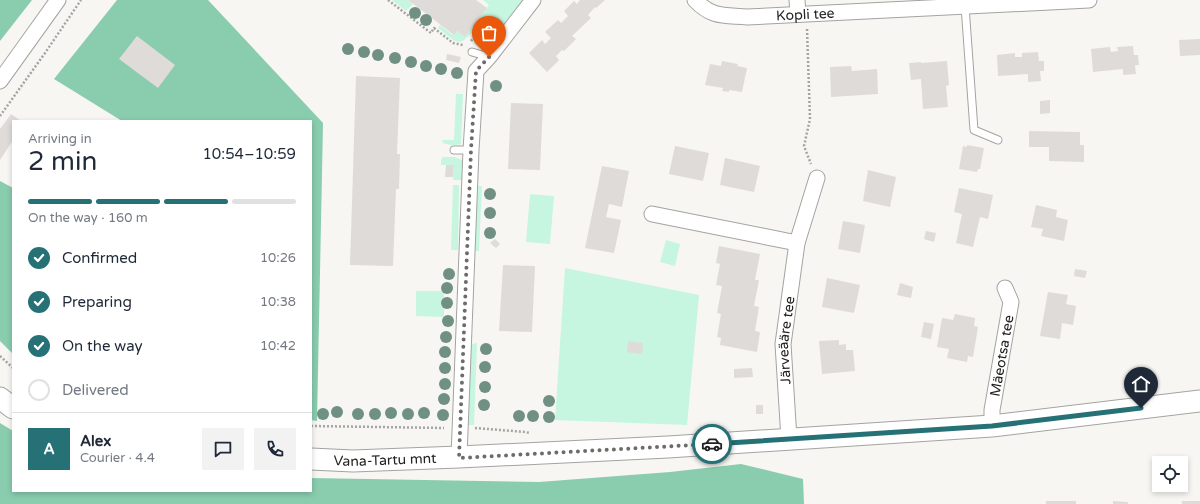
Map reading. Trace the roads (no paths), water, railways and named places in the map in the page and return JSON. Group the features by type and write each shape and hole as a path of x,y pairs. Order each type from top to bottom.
{"street":[{"path":"0,81 58,0"},
{"path":"459,458 471,150 476,71 489,57 533,0"},
{"name":"Kopli tee","path":"695,0 702,8 713,14 747,17 797,7 965,6 1089,0"},
{"name":"Järveääre tee","path":"790,439 783,344 798,243 817,178"},
{"path":"652,214 798,243"},
{"name":"Mäeotsa tee","path":"992,426 992,410 1012,302 1005,288"},
{"path":"0,398 12,407"},
{"name":"Vana-Tartu mnt","path":"312,459 353,460 459,458 668,447 992,426 1200,401"}],"lane":[{"path":"965,6 974,130 998,140"},
{"path":"472,52 489,57"},
{"path":"454,150 471,150"}]}
